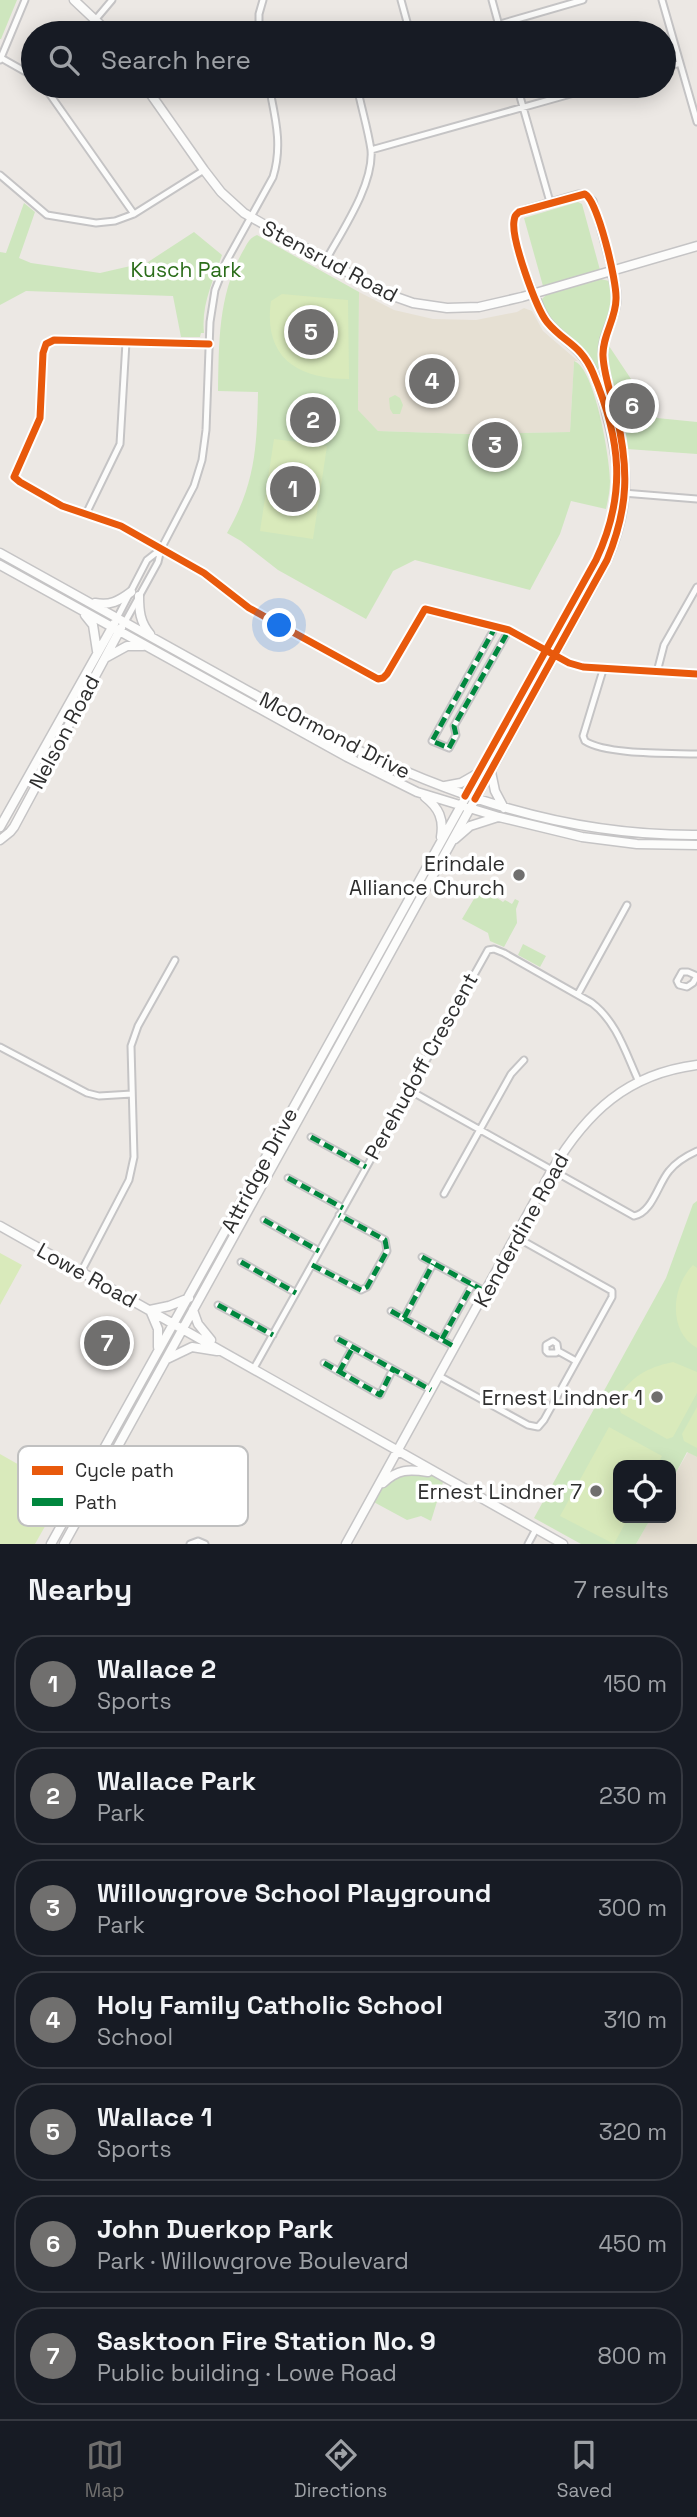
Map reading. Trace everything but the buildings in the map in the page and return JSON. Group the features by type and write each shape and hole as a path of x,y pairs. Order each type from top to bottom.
{"main road":[{"path":"74,0 96,19"},
{"name":"Stensrud Road","path":"153,98 204,170 229,200 250,218 382,292 424,306 470,309 697,246"},
{"path":"551,653 604,542 622,493 623,445 606,378 603,352 607,327 616,302 612,271"},
{"path":"534,293 547,322 579,349 593,372 614,444 622,493"},
{"name":"McOrmond Drive","path":"0,553 291,714 385,763 465,796 499,817 582,837 637,844 697,845"},
{"name":"McOrmond Drive","path":"0,565 271,715 417,792 460,804 473,803 504,808 584,827 697,835"},
{"path":"85,600 107,605 135,594 143,625 152,636"},
{"path":"80,610 93,625 100,656 127,646 147,646"},
{"name":"Nelson Road","path":"0,839 0,827 121,620"},
{"name":"Attridge Drive","path":"106,1446 460,804 551,653"},
{"name":"Attridge Drive","path":"118,1446 491,771 551,653"},
{"name":"Nelson Road","path":"0,839 13,827 100,656"},
{"path":"271,715 291,714"},
{"path":"439,786 461,783 482,768"},
{"path":"491,771 492,786 504,808"},
{"path":"417,792 436,805 442,830 440,842"},
{"path":"452,841 470,826 499,817"},
{"name":"Kenderdine Road","path":"346,1544 552,1170 577,1131 611,1099 639,1082 662,1071 697,1065"},
{"name":"Lowe Road","path":"0,1226 174,1324"},
{"path":"158,1352 158,1329 150,1310 189,1298"},
{"path":"193,1310 205,1335 230,1355"},
{"path":"174,1324 563,1544"},
{"path":"166,1360 192,1347 230,1355"},
{"path":"374,1493 393,1474 408,1468 432,1472"},
{"name":"Attridge Drive","path":"51,1544 61,1526"},
{"name":"Attridge Drive","path":"64,1544 74,1526"}],"street":[{"path":"21,70 1,59 26,0"},
{"path":"96,19 112,0"},
{"path":"260,21 262,0"},
{"path":"401,0 407,21"},
{"path":"492,0 498,21"},
{"path":"512,21 583,0"},
{"path":"662,0 668,21"},
{"path":"676,49 697,122"},
{"path":"676,64 680,63"},
{"path":"52,98 134,214"},
{"path":"121,620 135,594 158,562 161,549 187,502 202,460 212,303 218,277 273,177 279,151 271,98"},
{"path":"326,260 368,176 370,150 359,98"},
{"path":"521,98 550,202"},
{"path":"370,150 558,98"},
{"path":"0,175 47,215 96,223 114,221 134,214 204,170"},
{"path":"534,293 518,246 514,219 519,212 578,194 590,197 596,208 612,271"},
{"path":"209,344 54,340 46,344 43,353 40,418 14,477 62,506 121,526 204,573 249,608 378,679 387,674 425,609 509,630 583,667 697,674"},
{"path":"86,514 120,444 125,342"},
{"path":"622,493 697,499"},
{"path":"135,594 147,560 161,549"},
{"path":"657,672 664,645 697,587"},
{"path":"496,626 432,741 449,748 456,735 454,726 509,630"},
{"path":"603,670 583,736 585,741 596,746 620,749 697,754"},
{"path":"578,994 627,905"},
{"name":"Perehudoff Crescent","path":"254,1368 488,950 497,950 578,994 605,1012 639,1082"},
{"path":"81,1272 129,1180 134,1157 131,1046 138,1026 175,960"},
{"path":"0,1047 87,1093 99,1096 132,1094"},
{"path":"444,1194 511,1074 524,1060"},
{"path":"409,1090 634,1216 639,1216 645,1210 661,1181 676,1164 697,1152"},
{"path":"311,1137 366,1167"},
{"path":"288,1178 343,1208"},
{"path":"312,1265 361,1290 367,1287 387,1251 384,1240 339,1215"},
{"path":"264,1220 319,1251"},
{"path":"439,1376 528,1425 538,1427 544,1420 612,1297 612,1291 516,1237"},
{"path":"422,1257 485,1293"},
{"path":"241,1262 296,1293"},
{"path":"404,1318 433,1264"},
{"path":"442,1339 472,1285"},
{"path":"218,1305 273,1335"},
{"path":"391,1311 455,1347"},
{"path":"338,1339 431,1390"},
{"path":"339,1372 353,1347"},
{"path":"558,1351 576,1362"},
{"path":"324,1363 380,1395 393,1369"},
{"path":"528,1544 536,1529"},
{"path":"190,1544 198,1541 205,1544"}],"shaded area":[{"path":"359,292 394,310 433,319 476,320 517,312 524,308 532,311 543,331 578,361 574,361 570,432 467,434 378,431 358,411"},
{"path":"688,1452 697,1457 697,1544 636,1544 648,1523 676,1523 676,1473"}],"green space":[{"path":"0,0 17,0 1,39 0,39"},
{"path":"578,202 582,204 600,270 543,286 524,218"},
{"name":"Kusch Park","path":"24,203 35,212 19,258 31,263 100,273 148,262 194,232 222,255 206,303 204,333 201,333 200,337 181,337 173,296 26,291 0,305 0,252 6,253"},
{"path":"257,235 359,292 358,410 378,431 467,434 570,432 574,361 582,367 595,396 604,435 610,481 606,509 571,501 560,534 530,590 415,560 393,571 366,619 278,570 227,533 244,498 253,465 258,392 218,391 222,319 224,302 235,268 248,242"},
{"path":"601,279 609,281 613,298 600,367 597,370 580,347 551,321 543,307 542,299 546,295"},
{"path":"282,294 348,300 349,379 314,375 299,369 278,350 272,337 271,301"},
{"path":"607,343 657,418 697,422 697,454 627,449 608,375"},
{"path":"395,395 403,405 400,414 393,414 390,409 389,398"},
{"path":"274,439 327,446 313,539 260,531"},
{"path":"481,887 503,902 505,900 512,904 515,899 519,901 516,909 517,923 504,947 490,941 488,933 462,919"},
{"path":"523,944 546,956 540,967 518,955"},
{"path":"697,1201 697,1457 687,1452 676,1473 676,1460 613,1460 613,1523 648,1523 636,1544 581,1544 534,1518 666,1278 693,1204"},
{"path":"0,1253 22,1265 0,1305"},
{"path":"693,1265 697,1268 697,1348 681,1331 676,1309 680,1285"},
{"name":"Ernest Lindner 1","path":"673,1362 697,1372 697,1393 673,1437 667,1439 621,1413 616,1400 640,1374"},
{"path":"697,1407 697,1448 684,1441 682,1434"},
{"name":"Ernest Lindner 7","path":"609,1427 662,1456 660,1460 613,1460 613,1523 625,1523 614,1544 560,1516"},
{"path":"0,1454 18,1464 18,1526 45,1526 35,1544 0,1544"},
{"path":"432,1472 444,1479 431,1521 421,1516 407,1520 370,1500 393,1474"}],"marked path":[{"path":"496,626 432,741 449,748 456,735 454,726 509,630"},
{"path":"311,1137 366,1167"},
{"path":"288,1178 343,1208"},
{"path":"312,1265 361,1290 367,1287 387,1251 385,1240 339,1215"},
{"path":"264,1220 319,1251"},
{"path":"422,1257 486,1292"},
{"path":"241,1262 296,1293"},
{"path":"404,1318 433,1264"},
{"path":"442,1339 472,1285"},
{"path":"218,1305 273,1335"},
{"path":"391,1311 455,1347"},
{"path":"338,1339 431,1390"},
{"path":"339,1372 353,1347"},
{"path":"324,1363 380,1395 393,1369"}],"cycle path":[{"path":"465,796 596,560 613,512 617,467 610,421 602,398 588,363 578,350 553,329 542,314 525,273 514,230 515,218 519,212 585,194 601,226 616,299 603,356 620,433 625,470 620,522 607,560 475,799"},
{"path":"209,344 54,340 46,344 43,353 40,418 14,477 62,506 121,526 204,573 249,608 378,679 387,674 425,609 509,630 569,663 583,667 697,674"}],"place":[{"name":"Wallace 1","path":"311,332"},
{"name":"Holy Family Catholic School","path":"432,381"},
{"name":"John Duerkop Park","path":"632,406"},
{"name":"Wallace Park","path":"313,420"},
{"name":"Willowgrove School Playground","path":"495,445"},
{"name":"Wallace 2","path":"293,489"},
{"name":"Erindale Alliance Church","path":"519,875"},
{"name":"Sasktoon Fire Station No. 9","path":"107,1343"},
{"name":"Ernest Lindner 1","path":"657,1397"},
{"name":"Ernest Lindner 7","path":"596,1491"}]}
